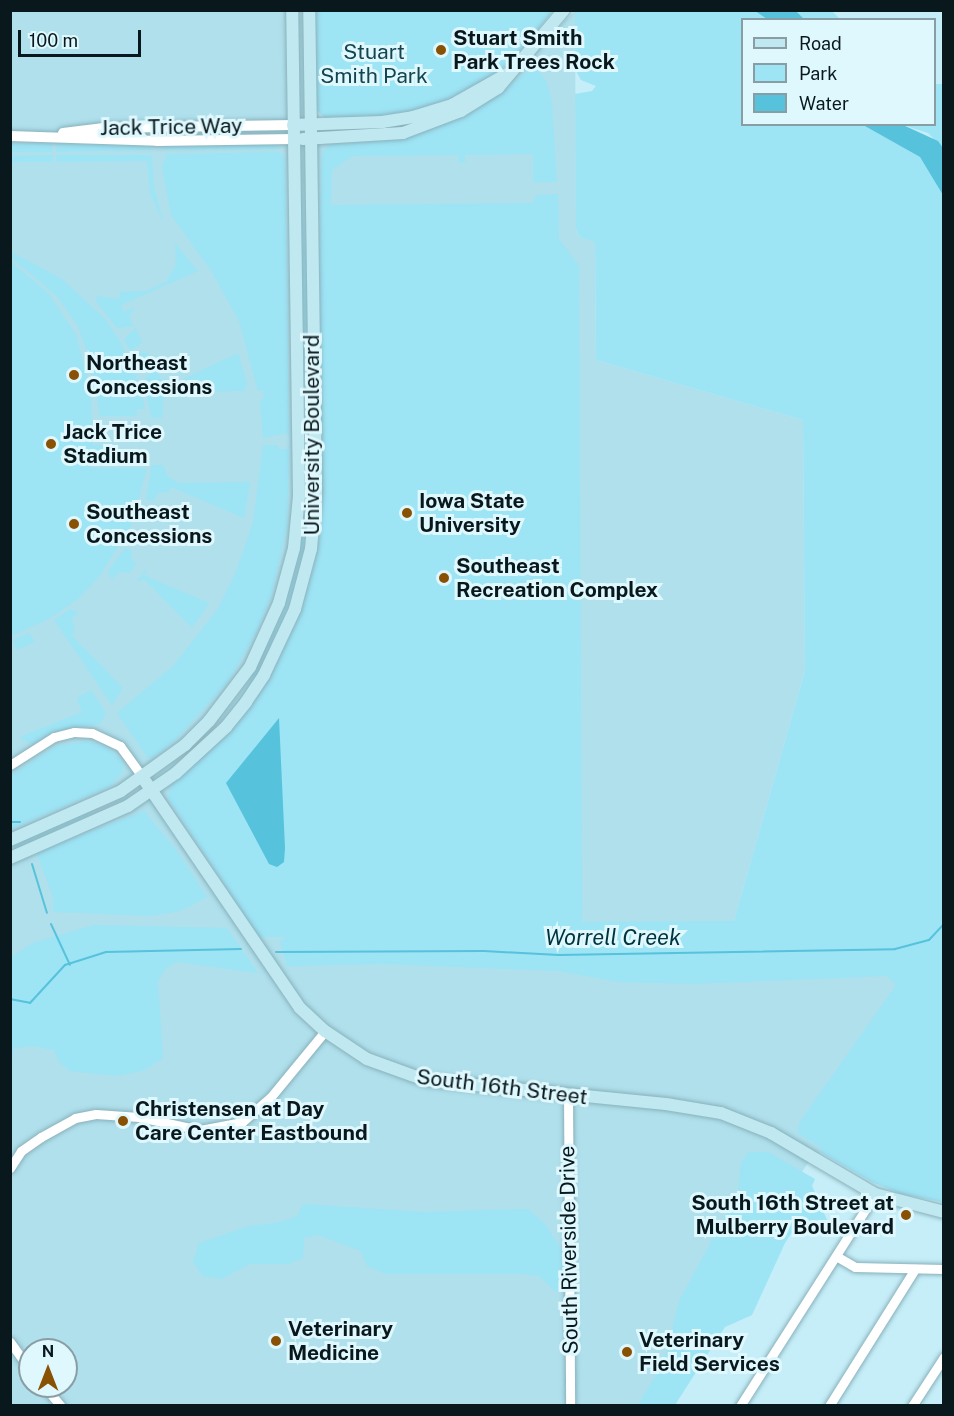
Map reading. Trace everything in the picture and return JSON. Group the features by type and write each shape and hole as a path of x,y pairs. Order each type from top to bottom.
{"main road":[{"name":"University Boulevard","path":"10,840 93,806 144,778 185,745 232,693 267,632 289,572 299,496 292,10"},
{"name":"University Boulevard","path":"10,858 100,820 152,792 226,727 252,693 284,638 305,576 316,493 309,10"},
{"path":"294,139 380,136 422,129 479,101 513,71 564,10"},
{"path":"294,125 382,122 434,111 467,98 513,71"},
{"name":"South 16th Street","path":"144,778 280,983 325,1031 367,1059 425,1080 721,1113 771,1133 875,1194 944,1212"}],"street":[{"name":"Jack Trice Way","path":"10,136 48,135 104,128 294,125"},
{"name":"Jack Trice Way","path":"48,135 104,140 294,139"},
{"path":"10,765 54,737 84,732 102,736 120,747 144,778"},
{"path":"10,1168 21,1151 40,1137 75,1118 96,1114 139,1116 200,1130 242,1122 270,1098 325,1031"},
{"name":"South Riverside Drive","path":"568,1095 570,1406"},
{"path":"740,1406 875,1194"},
{"path":"836,1256 855,1267 944,1269"},
{"path":"829,1406 915,1269"},
{"path":"912,1406 944,1357"}],"shaded area":[{"name":"Iowa State University","path":"10,11 331,11 311,94 312,139 422,129 534,51 575,11 576,229 580,237 595,241 596,360 803,420 805,671 734,921 943,951 905,1021 815,1160 811,1158 652,1405 11,1405"}],"green space":[{"name":"Stuart Smith Park","path":"313,11 553,11 513,60 461,97 393,117 325,119 315,108"},
{"path":"575,11 755,11 766,18 741,18 741,126 865,126 920,157 944,195 943,1202 901,1194 872,1182 820,1152 822,1148 798,1133 799,1123 896,985 887,976 693,984 620,982 558,971 383,964 287,966 280,942 286,937 259,937 168,798 172,783 213,747 243,712 311,565 322,153 331,144 399,138 444,124 500,92 535,66 547,83 552,103 557,182 533,182 533,154 465,155 465,163 459,163 458,155 352,156 332,170 331,205 533,203 536,195 558,194 559,239 579,266 582,922 734,921 805,671 803,420 596,360 595,242 580,237 576,229 575,94 592,91 596,86 581,80 575,69"},
{"path":"796,11 832,11 839,18 803,18"},
{"path":"936,84 943,84 943,148 928,133 906,126 936,126"},
{"path":"52,143 52,152 11,152 11,144"},
{"path":"57,143 147,145 152,150 56,152"},
{"path":"271,143 280,149 162,150 166,145"},
{"path":"279,152 285,158 289,438 287,433 263,438 260,400 264,398 263,390 258,391 239,321 212,272 171,215 162,167 167,154"},
{"path":"299,154 307,263 310,438 303,437"},
{"path":"53,155 52,162 11,162 11,156"},
{"path":"56,155 152,155 154,188 164,223 150,194 147,161 57,162"},
{"path":"175,243 198,271 121,305 124,312 135,307 129,316 133,326 117,328 96,301 97,296 120,299 119,292 146,291 166,282 176,265"},
{"path":"11,252 62,279 106,320 121,343 140,386 145,409 137,409 137,416 100,416 92,365 78,326 57,296 13,259"},
{"name":"Jack Trice Stadium","path":"11,262 49,294 76,335 91,391 92,445 116,446 116,460 92,459 91,468 147,468 131,526 99,577 78,599 47,620 11,636"},
{"path":"135,328 142,342 131,351 124,340"},
{"path":"137,353 148,353 155,367 138,367 133,358"},
{"path":"238,353 247,384 244,391 176,392 163,399 162,418 152,418 143,382 151,373 156,371 161,379 170,379 173,384"},
{"path":"263,445 278,445 278,449 287,449 289,445 287,526 271,597 256,633 227,683 175,740 153,758 148,758 117,713 173,666 217,610 235,574 253,523"},
{"path":"303,445 310,445 310,499 302,564 287,613 269,655 243,696 281,610"},
{"path":"152,465 163,465 167,476 178,483 250,482 244,518 171,487 168,492 158,493 153,501 146,499"},
{"path":"125,548 132,551 131,558 136,564 130,573 119,572 112,580 108,571"},
{"path":"146,569 145,576 209,603 192,628 144,579 137,581"},
{"path":"70,609 78,613 72,618 75,631 71,635 123,688 112,705 54,620"},
{"path":"29,633 35,642 16,650 13,640"},
{"path":"91,690 106,713 100,724 56,731 33,744 22,740 22,736 82,712 77,698"},
{"path":"88,741 108,748 123,762 123,771 111,786 11,829 11,775 56,746"},
{"path":"95,809 84,820 11,852 11,845"},
{"path":"144,811 176,850 207,897 180,911 151,916 53,912 53,897 36,852"},
{"path":"94,925 227,928 258,973 176,962 165,969 158,982 163,1058 145,1070 117,1076 70,1071 59,1062 54,1050 32,1046 14,1048 11,1064 11,957 33,943"},
{"path":"749,1152 768,1152 815,1179 812,1186 828,1222 800,1220 785,1243 752,1315 725,1327 675,1405 638,1405 664,1362 679,1301 738,1192 741,1162"},
{"path":"303,1204 424,1212 528,1209 545,1224 561,1249 563,1288 556,1292 539,1276 522,1274 386,1274 367,1266 361,1251 318,1235 304,1238 303,1258 288,1264 250,1264 221,1279 203,1276 193,1262 199,1243 249,1226 281,1222 297,1216"}],"water":[{"path":"755,11 796,11 803,18 766,18"},
{"path":"865,126 905,126 938,141 943,148 943,195 920,157"},
{"path":"279,718 285,848 284,862 277,867 269,864 226,783"}],"waterway":[{"path":"10,822 20,822"},
{"path":"32,864 47,913"},
{"path":"51,924 70,965"},
{"name":"Worrell Creek","path":"276,952 484,951 559,955 895,949 929,940 944,924"},
{"name":"Worrell Creek","path":"10,999 30,1003 65,965 106,952 241,949"}],"place":[{"name":"Stuart Smith Park Trees Rock","path":"441,50"},
{"name":"Northeast Concessions","path":"74,375"},
{"name":"Jack Trice Stadium","path":"51,444"},
{"name":"Iowa State University","path":"407,513"},
{"name":"Southeast Concessions","path":"74,524"},
{"name":"Southeast Recreation Complex","path":"444,578"},
{"name":"Christensen at Day Care Center Eastbound","path":"123,1121"},
{"name":"South 16th Street at Mulberry Boulevard","path":"906,1215"},
{"name":"Veterinary Medicine","path":"276,1341"},
{"name":"Veterinary Field Services","path":"627,1352"}]}
